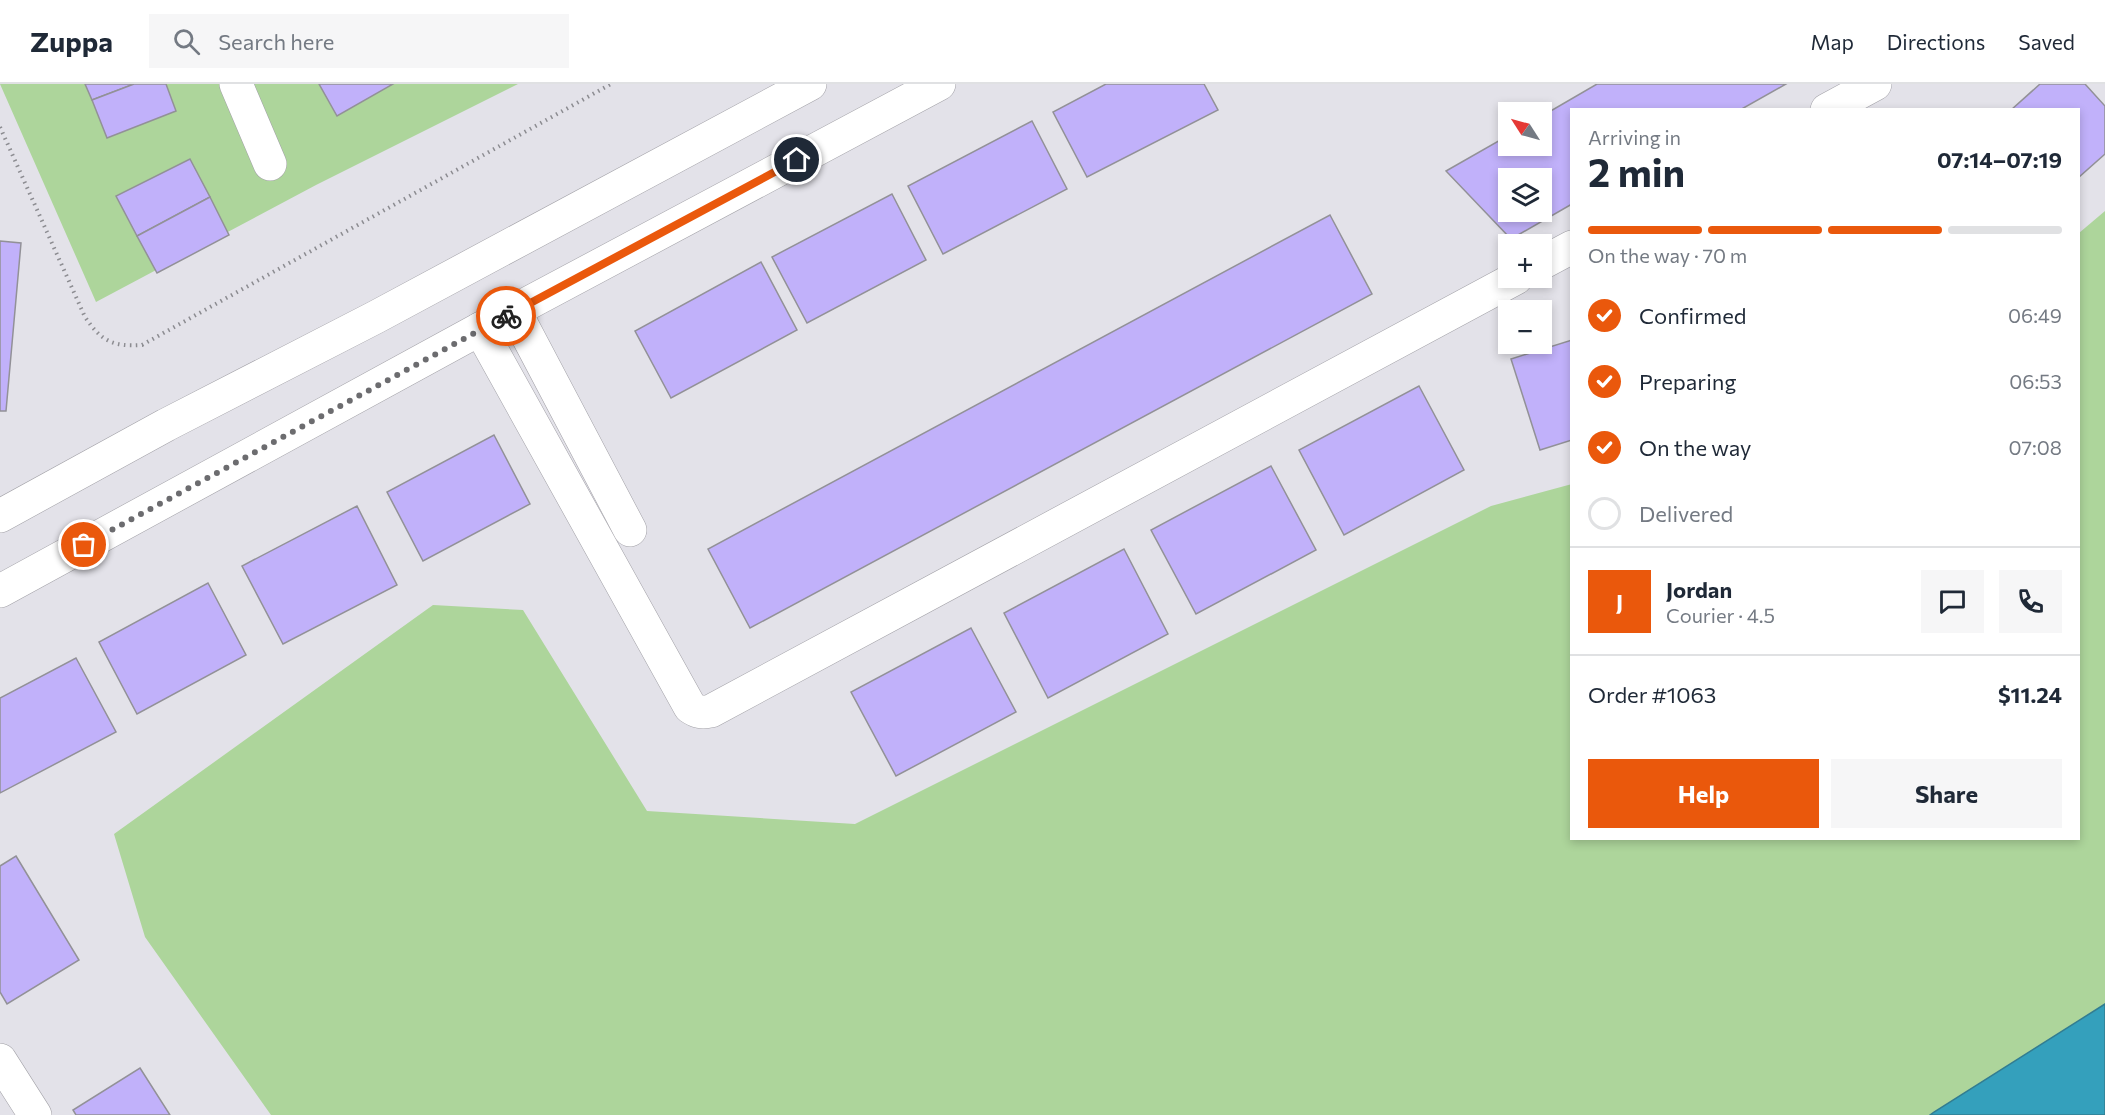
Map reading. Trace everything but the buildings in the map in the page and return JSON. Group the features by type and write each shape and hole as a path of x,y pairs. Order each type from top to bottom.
{"street":[{"path":"236,84 270,164"},
{"path":"0,516 166,425 376,317 810,84"},
{"path":"0,591 480,329 939,84"},
{"path":"1831,108 1875,84"},
{"path":"1552,258 1570,248"},
{"path":"480,329 690,707 696,711 711,711 1498,287"},
{"path":"515,312 630,530"},
{"path":"0,1060 35,1115"}],"path":[{"path":"0,127 85,317 95,332 109,341 125,346 142,345 611,84"}],"green space":[{"path":"0,84 518,84 316,185 96,302"},
{"path":"2105,211 2105,1115 271,1115 145,937 114,834 433,605 523,610 647,811 855,824 1491,506 1570,485 1570,840 2080,840 2080,232"}],"water":[{"path":"2105,1004 2105,1115 1930,1115 1934,1112"}],"way so far":[{"path":"84,545 506,316"}],"route":[{"path":"506,316 797,160"}]}
